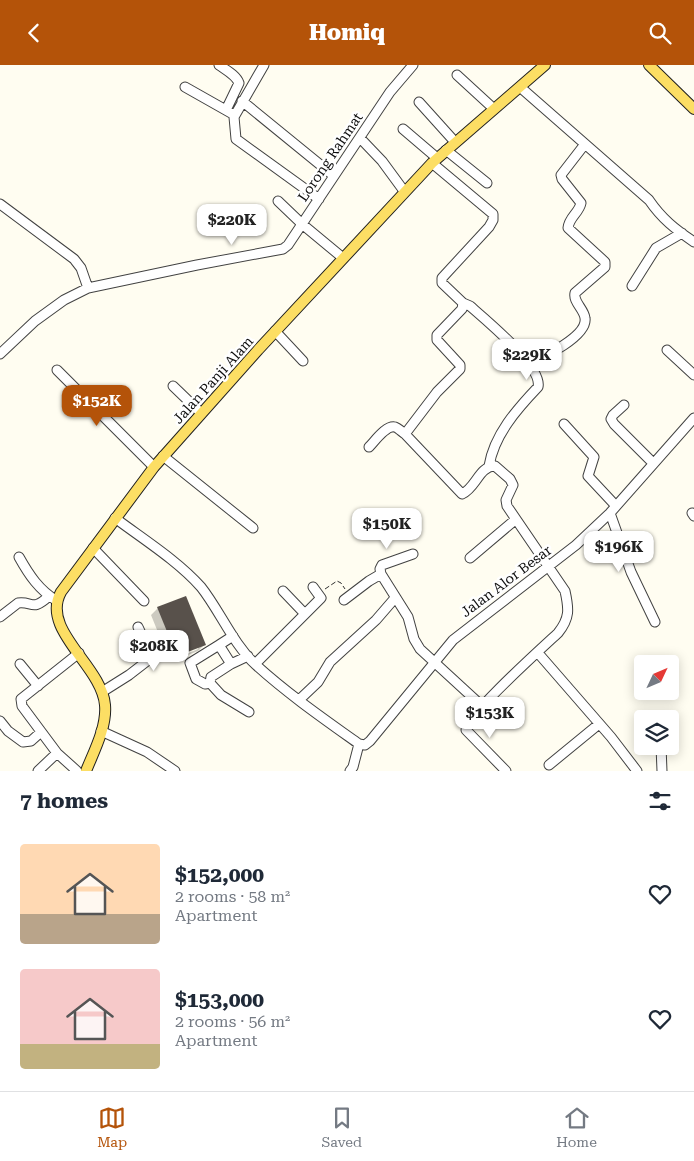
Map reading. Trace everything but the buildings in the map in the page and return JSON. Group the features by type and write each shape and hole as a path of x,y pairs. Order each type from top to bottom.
{"main road":[{"name":"Jalan Panji Alam","path":"53,599 61,592 154,467 275,331 404,191 446,150 546,65"},
{"path":"649,65 694,109"},
{"path":"53,599 61,628 93,674 102,692 106,707 101,731 86,771"}],"street":[{"path":"219,65 238,80 239,83 226,110"},
{"path":"264,65 234,117 236,139 319,199"},
{"name":"Lorong Rahmat","path":"0,354 35,321 64,300 88,288 283,249 288,245 390,92 413,65"},
{"path":"457,75 494,109"},
{"path":"185,87 226,110 234,117"},
{"path":"520,87 649,200 667,223 694,242"},
{"path":"242,101 334,176"},
{"path":"420,102 455,143"},
{"path":"403,129 493,214 493,220 489,227 442,278 442,283 463,303 470,306 530,363 538,377 538,387 513,415 493,449 489,466"},
{"path":"360,138 382,161 404,191"},
{"path":"530,363 553,353 575,336 584,326 585,315 574,296 581,287 605,267 606,261 568,228 569,221 580,209 582,203 562,179 562,175 585,144"},
{"path":"446,150 487,183"},
{"path":"278,201 343,258"},
{"path":"0,205 74,259 81,268 88,288"},
{"path":"632,286 656,248 682,233"},
{"path":"405,434 436,392 460,369 460,365 437,340 438,335 462,309 463,303"},
{"path":"275,331 303,361"},
{"path":"667,350 694,375"},
{"path":"57,371 154,467"},
{"path":"174,386 201,413"},
{"path":"624,405 613,415 614,424 653,463"},
{"name":"Jalan Alor Besar","path":"359,744 365,745 370,741 453,640 576,545 613,510 694,418"},
{"path":"564,424 594,457 588,476 613,510 631,572 655,622"},
{"path":"369,447 391,427 395,427 405,434 462,495 468,492 483,471 489,466 495,465 510,479 513,485 506,500 507,506 565,591 569,607 566,623 538,653 482,706 467,725 466,730 506,771"},
{"path":"164,457 254,528"},
{"path":"115,518 190,576 202,589 255,664 298,700 359,744 353,767 350,771"},
{"path":"470,557 515,520"},
{"path":"93,548 144,601"},
{"path":"413,554 382,565 380,569 382,574 408,617 414,639 420,649 482,706"},
{"path":"0,617 20,602 34,605 53,599 28,574 18,557"},
{"path":"347,597 382,574"},
{"path":"255,664 321,598 316,590"},
{"path":"283,591 305,614"},
{"path":"298,700 318,682 330,662 376,620 395,598"},
{"path":"102,692 151,658 138,627"},
{"path":"210,683 205,684 196,679 190,663 233,635"},
{"path":"219,645 231,664"},
{"path":"77,771 57,753 21,701 22,698 79,653"},
{"path":"538,653 637,771"},
{"path":"210,683 211,677 248,656"},
{"path":"20,664 38,686"},
{"path":"210,683 221,695 249,712"},
{"path":"0,721 8,731 23,742 31,741 41,732"},
{"path":"549,765 599,724"},
{"path":"101,731 147,752 175,771"},
{"path":"38,771 57,753"},
{"path":"661,755 662,771"}],"path":[{"path":"316,590 337,581 341,583 347,597"}]}
